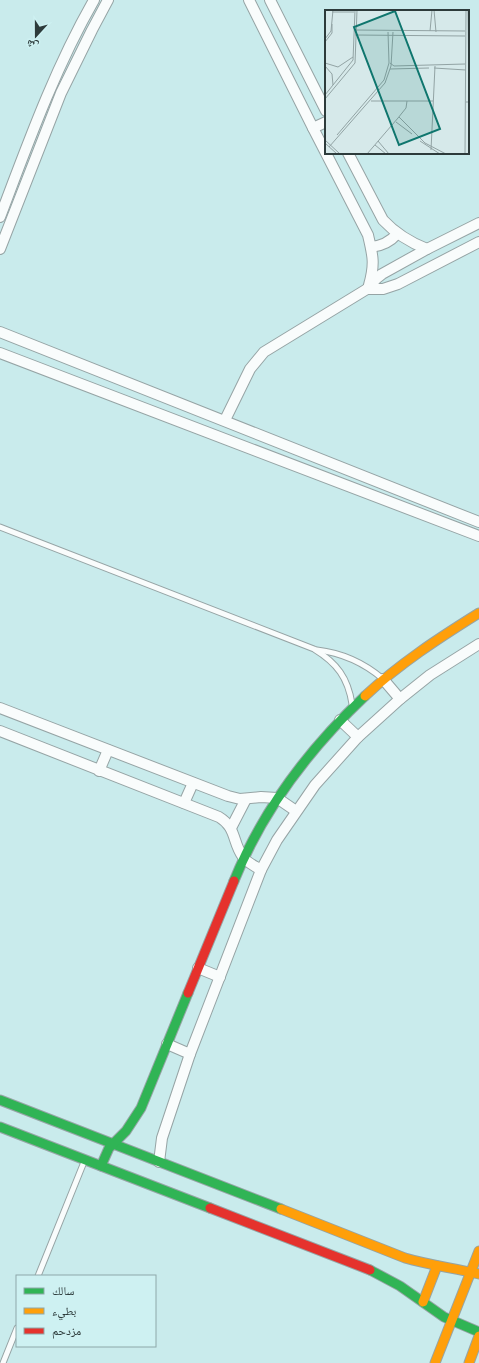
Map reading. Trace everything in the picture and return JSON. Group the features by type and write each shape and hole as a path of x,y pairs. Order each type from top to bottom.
{"street":[{"path":"0,217 50,89 94,0"},
{"path":"0,249 64,87 108,0"},
{"path":"249,0 325,151"},
{"path":"270,0 325,109"},
{"path":"280,61 296,52"},
{"path":"313,128 325,122"},
{"path":"326,154 368,235 373,254 373,270 368,289"},
{"path":"349,154 383,220 397,234 411,243 427,249"},
{"path":"24,155 35,159"},
{"path":"225,420 250,369 264,352 368,289 382,274 479,223"},
{"path":"371,247 386,244 397,234"},
{"path":"368,289 383,289 398,284 479,242"},
{"path":"0,332 225,420 475,521 466,531"},
{"path":"0,353 479,536"},
{"path":"288,462 293,448"},
{"path":"101,1166 109,1148 126,1131 136,1116 243,858 254,836 277,798 317,745 353,707 383,679 432,642 479,613"},
{"path":"150,1185 156,1168 162,1138 190,1054 261,870 277,840 319,780 358,737 400,699 430,675 479,644"},
{"path":"383,679 400,699"},
{"path":"0,708 228,796 246,799 262,797 277,798 296,811"},
{"path":"340,720 358,737"},
{"path":"0,731 219,817 231,828 243,858 261,870"},
{"path":"99,770 108,750"},
{"path":"184,803 193,783"},
{"path":"231,828 246,799"},
{"path":"198,968 220,977"},
{"path":"167,1044 190,1054"},
{"path":"0,1100 13,1112 112,1144 156,1168 380,1261 400,1286 436,1312 451,1321 479,1332"},
{"path":"13,1112 3,1129 150,1185 380,1261 415,1261 475,1273"},
{"path":"435,1363 451,1321 475,1273 479,1251"},
{"path":"423,1302 437,1266"},
{"path":"469,1363 479,1336"}],"lane":[{"path":"0,527 314,649 337,667 345,679 350,692 353,707"},
{"path":"314,649 344,655 358,661 383,679"},
{"path":"38,1275 85,1160"},
{"path":"3,1363 16,1330"}],"shaded area":[{"path":"0,0 479,0 479,1363 0,1363"}],"traffic: fast":[{"path":"234,881 259,829 289,781 325,737 365,696"},
{"path":"101,1166 109,1148 126,1131 141,1108 188,993"},
{"path":"0,1100 281,1209"},
{"path":"0,1127 210,1208"},
{"path":"370,1270 400,1286 444,1317 479,1332"}],"traffic: slow":[{"path":"365,696 405,662 479,613"},
{"path":"281,1209 405,1258 479,1274"},
{"path":"435,1363 479,1251"},
{"path":"423,1302 437,1266"},
{"path":"469,1363 479,1336"}],"traffic: jam":[{"path":"188,993 234,881"},
{"path":"210,1208 370,1270"}]}
